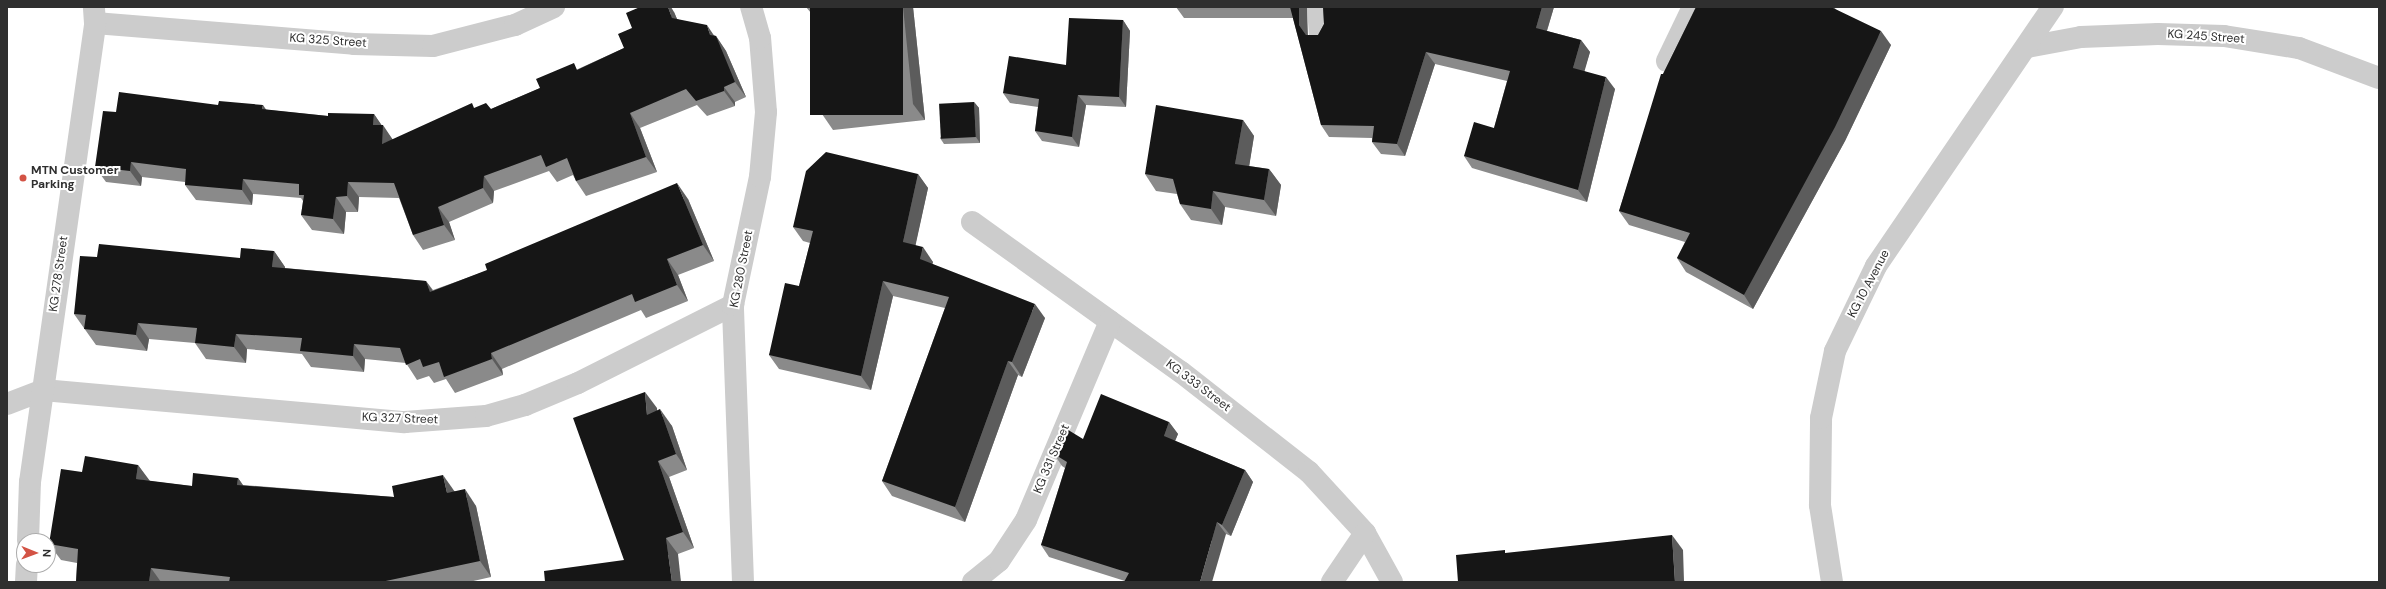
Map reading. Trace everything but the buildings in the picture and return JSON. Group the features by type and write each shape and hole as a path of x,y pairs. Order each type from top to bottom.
{"street":[{"name":"KG 325 Street","path":"95,15 354,44 433,46 515,25 554,7"},
{"name":"KG 280 Street","path":"743,582 733,305 760,177 766,112 760,38 751,7"},
{"path":"1318,7 1320,36"},
{"path":"1667,61 1693,7"},
{"name":"KG 10 Avenue","path":"1832,582 1820,505 1821,418 1835,351 1876,266 2053,7"},
{"name":"KG 278 Street","path":"28,533 30,482 95,15"},
{"name":"KG 245 Street","path":"2027,47 2081,36 2158,34 2224,36 2299,48 2379,78"},
{"name":"KG 333 Street","path":"972,222 1110,321 1309,472 1364,534 1392,582"},
{"name":"KG 327 Street","path":"43,390 405,422 486,416 525,405 578,383 733,305"},
{"name":"KG 331 Street","path":"973,582 999,561 1026,520 1110,321"},
{"path":"7,404 43,390"},
{"path":"1332,582 1364,534"}],"place":[{"name":"MTN Customer Parking","path":"23,178"}]}
